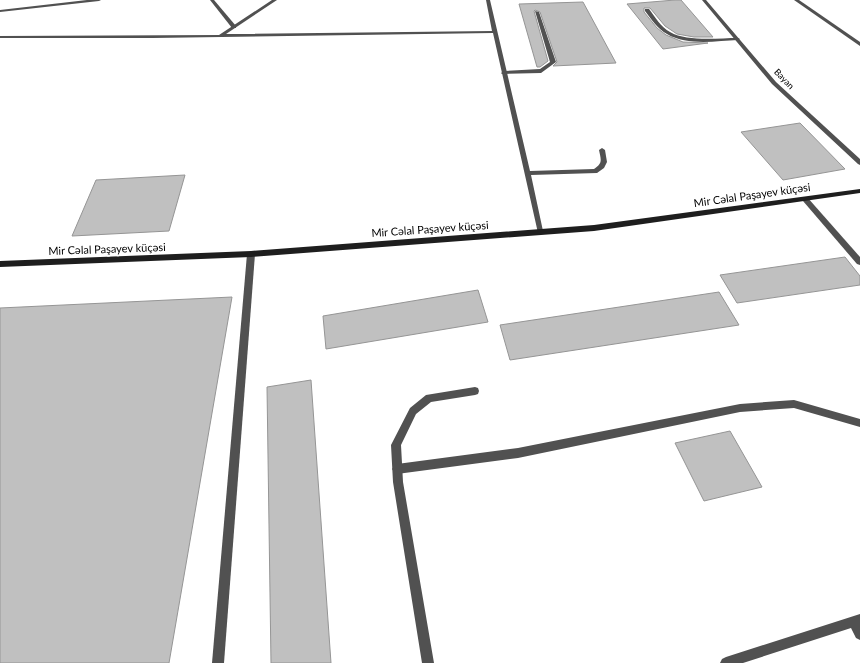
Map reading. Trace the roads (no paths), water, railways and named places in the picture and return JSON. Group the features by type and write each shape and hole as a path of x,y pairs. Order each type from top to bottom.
{"street":[{"path":"0,12 99,0"},
{"path":"212,0 234,27"},
{"path":"219,36 276,0"},
{"path":"488,0 540,231"},
{"name":"Bayan","path":"704,0 774,83 860,163"},
{"path":"796,0 860,44"},
{"path":"646,10 666,32 674,37 686,39 738,39"},
{"path":"504,73 541,71 553,62 537,12"},
{"path":"0,37 219,36 495,32"},
{"path":"527,173 595,171 602,167 604,162 602,150"},
{"name":"Mir Cəlal Paşayev küçəsi","path":"0,264 251,254 594,228 860,191"},
{"path":"805,199 860,262"},
{"path":"218,663 251,254"},
{"path":"428,663 397,469 396,444 413,411 429,398 474,391"},
{"path":"397,469 518,453 740,408 794,404 860,422"},
{"path":"726,663 739,661 856,620 860,634"}]}
